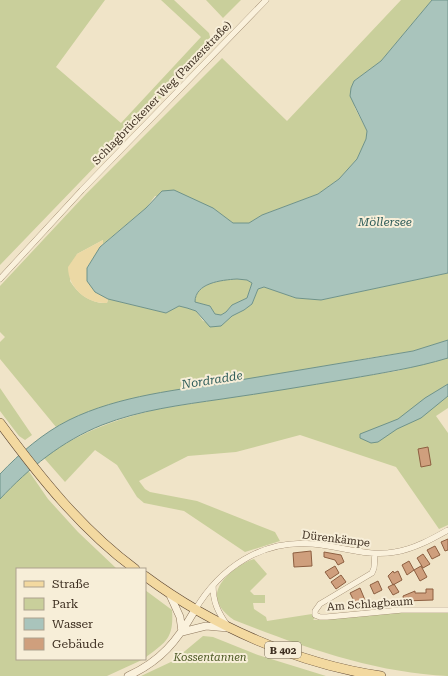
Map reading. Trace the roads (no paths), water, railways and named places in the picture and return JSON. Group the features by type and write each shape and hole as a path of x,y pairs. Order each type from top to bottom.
{"main road":[{"path":"0,423 43,479 76,518 134,568"},
{"name":"B 402","path":"146,577 170,595 230,628 303,657 381,676"}],"street":[{"name":"Schlagbrückener Weg (Panzerstraße)","path":"0,279 73,200 266,0"},
{"name":"Dürenkämpe","path":"195,610 213,586 233,566 245,558 274,547 313,544 375,554 395,552 412,548 448,530"},
{"name":"Am Schlagbaum","path":"375,554 372,573 320,604 315,611 320,618 401,610 448,610"},
{"path":"213,586 213,595 216,608 230,628"},
{"path":"170,595 180,617 182,632"},
{"path":"128,676 160,657 174,644 195,610"},
{"path":"182,632 206,626 230,628"}],"water":[{"name":"Möllersee","path":"432,0 448,0 448,273 321,300 296,298 264,287 258,289 252,304 244,310 232,316 221,326 210,327 196,311 187,308 179,306 166,313 108,299 95,292 87,281 87,268 100,247 146,208 162,191 174,190 213,208 233,223 249,223 262,215 318,194 339,179 357,159 366,139 367,131 350,96 351,88 354,81 381,61","holes":["231,279 247,280 252,283 247,298 232,305 221,315 215,314 210,306 195,302 199,291 210,284"]},
{"path":"448,340 448,358 423,365 269,392 191,403 131,415 116,420 87,432 60,447 34,466 0,499 0,474 8,466 32,444 50,431 69,420 88,412 150,394 413,351"},
{"path":"448,384 448,396 421,418 397,429 378,442 371,443 360,438 360,434 398,419 425,398"}],"water label":[{"name":"Nordradde","path":"212,380"}],"park label":[{"name":"Kossentannen","path":"210,657"}]}
